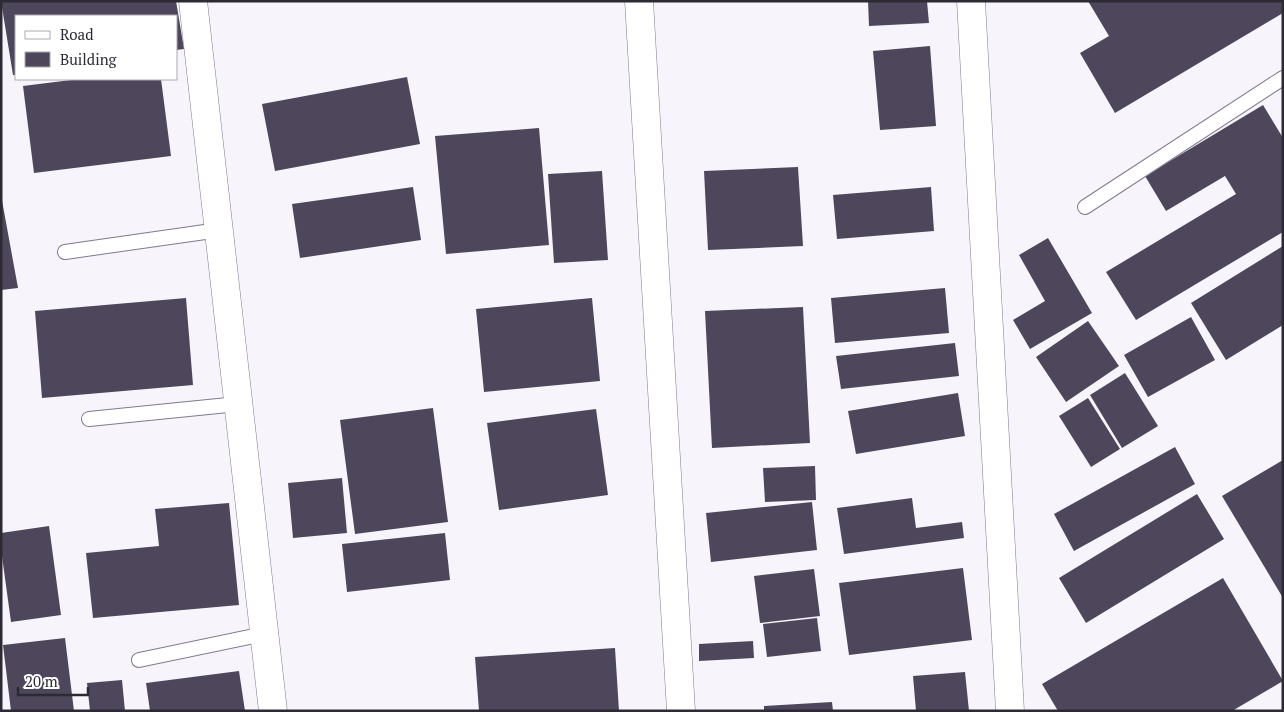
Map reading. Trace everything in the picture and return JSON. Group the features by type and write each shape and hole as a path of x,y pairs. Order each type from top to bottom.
{"street":[{"path":"193,1 273,711"},
{"path":"640,1 681,711"},
{"path":"971,1 1010,711"}],"lane":[{"path":"1085,207 1283,78"},
{"path":"65,252 219,230"},
{"path":"89,419 238,404"},
{"path":"139,660 264,634"}],"building":[{"path":"1,1 176,1 184,49 178,50 178,15 15,15 15,75 13,75"},
{"path":"868,1 927,1 929,23 869,26"},
{"path":"1088,1 1283,1 1283,13 1115,113 1080,53 1109,36"},
{"path":"930,46 936,126 880,130 873,51"},
{"path":"407,77 420,144 275,171 262,104"},
{"path":"71,80 161,80 171,156 34,173 23,86"},
{"path":"1263,105 1283,138 1283,232 1136,320 1106,272 1236,194 1225,176 1166,211 1145,176"},
{"path":"539,128 549,245 446,254 435,136"},
{"path":"798,167 803,246 708,250 704,171"},
{"path":"602,171 608,260 554,263 548,174"},
{"path":"413,187 421,240 300,258 292,204"},
{"path":"931,187 934,231 837,239 833,195"},
{"path":"1,195 18,288 1,290"},
{"path":"1048,238 1092,313 1030,349 1013,320 1045,301 1019,255"},
{"path":"1283,246 1283,325 1226,360 1191,303"},
{"path":"945,288 949,333 835,343 831,298"},
{"path":"186,298 193,385 42,398 35,311"},
{"path":"592,298 600,381 484,392 476,309"},
{"path":"803,307 810,443 712,448 705,311"},
{"path":"1191,317 1215,360 1148,397 1124,355"},
{"path":"1088,321 1119,366 1066,402 1036,357"},
{"path":"955,343 959,376 841,389 836,356"},
{"path":"1125,373 1158,426 1122,448 1090,395"},
{"path":"958,393 965,436 856,454 848,411"},
{"path":"1088,398 1120,449 1091,467 1059,416"},
{"path":"433,408 448,522 355,534 340,420"},
{"path":"596,409 608,495 499,510 487,423"},
{"path":"1175,447 1195,484 1074,551 1054,514"},
{"path":"1283,460 1283,598 1222,496"},
{"path":"815,466 816,500 765,502 763,468"},
{"path":"342,478 347,533 293,538 288,483"},
{"path":"1197,494 1224,539 1086,623 1059,578"},
{"path":"912,498 916,528 962,522 964,538 844,554 837,508"},
{"path":"812,502 817,550 711,562 706,513"},
{"path":"229,503 239,605 93,618 86,553 159,546 155,509"},
{"path":"49,526 61,615 11,622 1,549 1,533"},
{"path":"445,533 450,580 347,592 342,544"},
{"path":"963,568 972,640 849,655 839,583"},
{"path":"814,569 820,616 760,623 754,576"},
{"path":"1223,578 1283,681 1232,711 1058,711 1042,684"},
{"path":"817,618 821,651 767,657 763,624"},
{"path":"65,638 74,711 11,711 3,645"},
{"path":"753,641 754,658 699,661 699,644"},
{"path":"615,648 619,711 479,711 475,657"},
{"path":"239,671 245,711 150,711 146,683"},
{"path":"965,672 969,711 916,711 913,676"},
{"path":"122,680 125,711 90,711 87,683"},
{"path":"832,702 833,711 764,711 764,706"}]}
